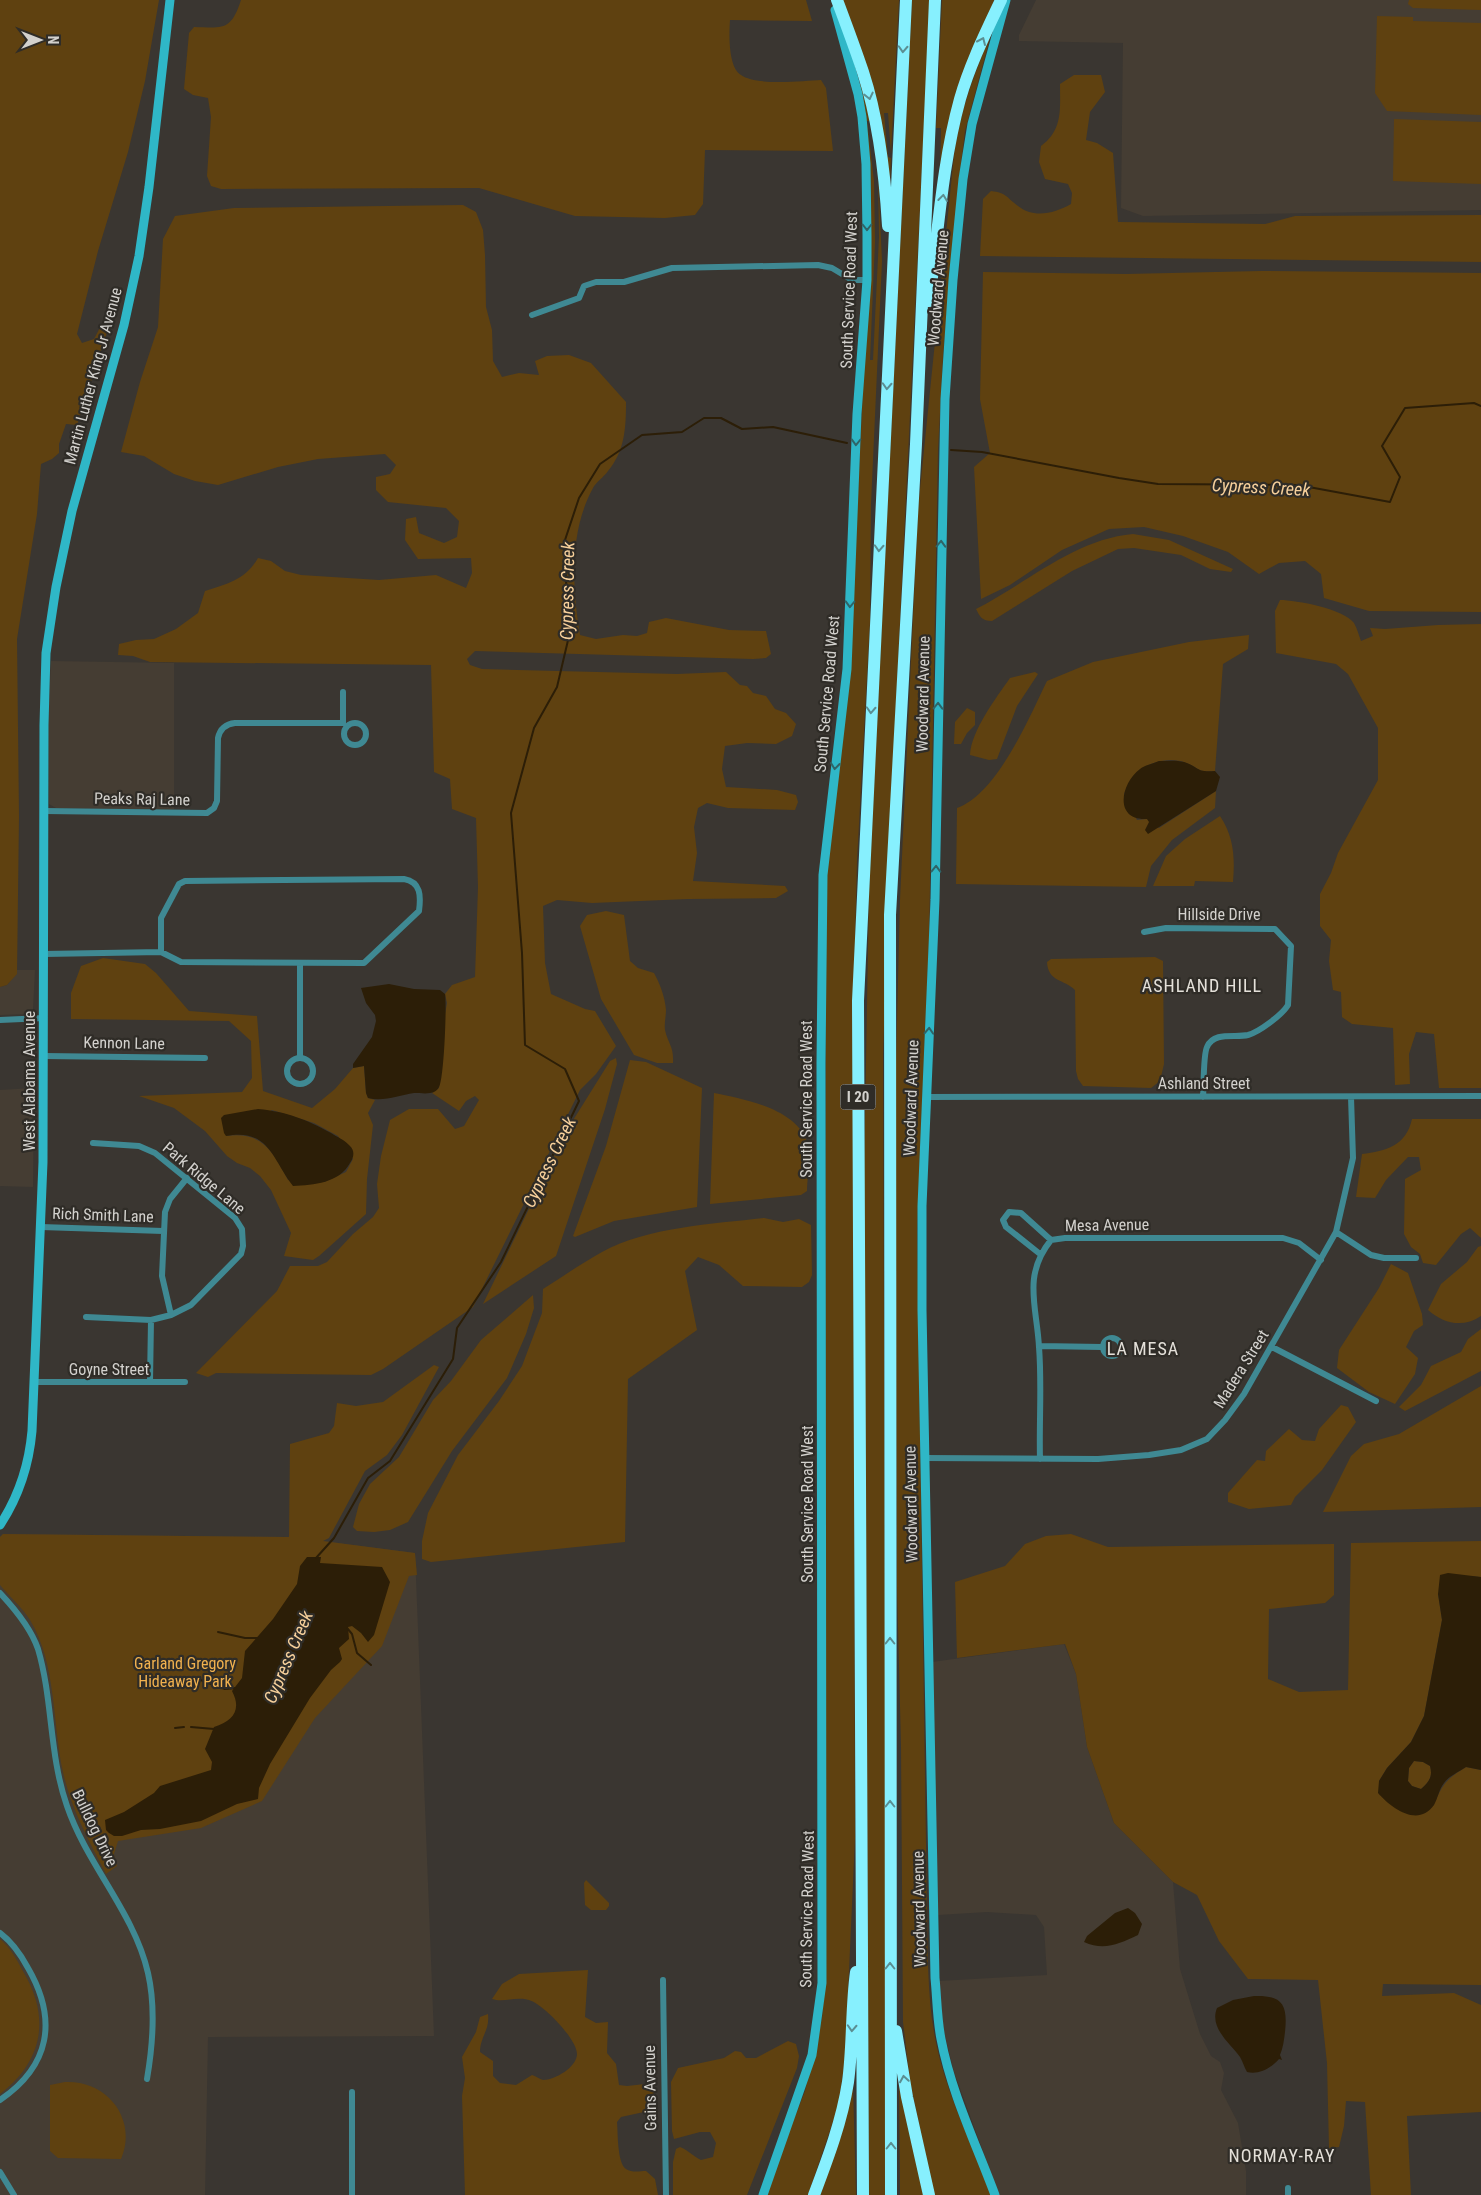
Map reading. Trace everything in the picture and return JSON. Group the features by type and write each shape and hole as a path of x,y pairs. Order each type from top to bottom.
{"highway":[{"path":"838,0 864,73 885,179 888,225 889,358"},
{"name":"I 20","path":"863,2195 858,1001 906,0"},
{"name":"I 20","path":"892,2195 890,1987 890,915 918,386 935,0"},
{"path":"918,386 950,140 961,97 976,54 1001,0"},
{"path":"814,2195 836,2136 844,2104 850,2057 853,1988 862,1927"},
{"path":"890,1987 907,2097 929,2195"}],"main road":[{"name":"Martin Luther King Jr Avenue","path":"49,631 72,511 132,290 148,196 170,0"},
{"name":"South Service Road West","path":"763,2195 812,2055 822,1983 822,884 847,669 858,414 867,280 867,179 862,117 858,94 832,0"},
{"name":"Woodward Avenue","path":"995,2195 952,2077 938,2019 935,1978 924,1458 922,1206 935,900 944,399 963,179 972,124 1006,0"},
{"name":"West Alabama Avenue","path":"0,1525 15,1498 26,1467 31,1443 42,1227 44,811 46,653 49,631"}],"street":[{"path":"532,315 579,298 584,286 596,282 624,282 672,268 818,265 832,268 852,280 867,280"},
{"name":"Peaks Raj Lane","path":"44,811 207,813 214,808 218,798 218,738 226,725 235,723 345,725 343,692"},
{"path":"44,954 161,952 181,962 364,963 419,911 420,893 417,886 411,880 404,879 185,881 179,884 161,918 161,952"},
{"name":"Hillside Drive","path":"1144,932 1166,928 1275,928 1291,946 1288,1005 1283,1013 1250,1034 1218,1037 1213,1040 1206,1048 1203,1097"},
{"path":"300,963 300,1058"},
{"path":"0,1020 44,1018"},
{"name":"Kennon Lane","path":"44,1056 205,1058"},
{"path":"300,1058 308,1061 314,1073 310,1081 301,1085 293,1082 287,1072 289,1064 300,1058"},
{"name":"Madera Street","path":"924,1458 1098,1459 1149,1455 1181,1450 1207,1439 1225,1420 1244,1394 1336,1232 1353,1158 1351,1096"},
{"name":"Ashland Street","path":"926,1097 1481,1096"},
{"name":"Park Ridge Lane","path":"86,1317 151,1320 183,1310 198,1300 236,1260 243,1246 240,1223 160,1156 139,1146 93,1143"},
{"path":"171,1315 162,1276 163,1231 167,1205 187,1178"},
{"path":"1040,1254 1006,1227 1003,1220 1009,1212 1021,1213 1051,1240"},
{"name":"Rich Smith Lane","path":"42,1227 163,1231"},
{"path":"1336,1232 1371,1255 1384,1258 1416,1258"},
{"name":"Mesa Avenue","path":"1040,1459 1039,1346 1032,1295 1040,1254 1051,1240 1065,1238 1283,1238 1299,1243 1321,1260"},
{"path":"150,1382 151,1320"},
{"path":"1039,1346 1102,1346"},
{"path":"1272,1347 1376,1401"},
{"name":"Goyne Street","path":"34,1382 185,1382"},
{"name":"Bulldog Drive","path":"0,1593 21,1619 37,1648 44,1677 56,1771 68,1809 94,1862 121,1908 145,1963 153,2010 152,2040 147,2079"},
{"path":"0,1932 13,1945 36,1982 44,2002 46,2016 44,2041 37,2064 22,2084 0,2100"},
{"name":"Gains Avenue","path":"663,1980 666,2195"},
{"path":"352,2092 352,2195"},
{"path":"0,2172 14,2195"}],"shaded area":[{"path":"1036,0 1481,0 1481,210 1143,216 1121,208 1123,43 1019,41 1019,35"},
{"path":"51,661 174,663 174,809 56,808 49,804 48,724"},
{"path":"17,970 35,970 33,1009 27,1014 0,1015 0,987 7,985"},
{"path":"34,1088 33,1187 0,1186 0,1090"},
{"path":"3,1534 290,1537 415,1553 434,2036 208,2037 205,2195 0,2195 0,1537"},
{"path":"1064,1644 1076,1674 1087,1747 1114,1823 1173,1882 1180,1969 1200,2034 1211,2056 1220,2062 1224,2073 1221,2090 1238,2123 1246,2171 1246,2195 999,2195 954,2072 943,2028 939,1981 1047,1975 1044,1927 1036,1915 987,1912 938,1915 932,1662"}],"green space":[{"path":"0,0 159,0 145,81 128,152 98,251 77,334 82,343 94,339 103,322 111,320 77,425 66,424 59,444 59,453 41,464 37,514 17,639 19,816 17,974 7,985 0,987"},
{"path":"241,0 806,0 812,21 730,20 732,58 737,71 741,75 757,81 821,80 826,88 833,151 705,150 703,204 695,215 665,218 575,216 479,188 221,189 211,186 207,176 211,117 208,98 193,95 184,89 189,33 194,27 212,28 225,26 234,17"},
{"path":"841,0 899,0 891,154 888,113 884,113 888,157 891,158 890,184"},
{"path":"912,0 930,0 893,767 883,1055 887,2195 869,2195 864,1179 869,890"},
{"path":"942,0 994,0 940,176 941,128 936,128"},
{"path":"1409,0 1481,0 1481,10 1413,8 1408,4"},
{"path":"1377,16 1413,17 1413,21 1481,23 1481,115 1387,111 1375,93"},
{"path":"991,34 965,131 943,356 938,450 929,940 917,1228 930,2002 935,2038 944,2074 956,2109 992,2195 934,2195 910,2081 903,2022 901,1746 897,1587 895,1103 900,900 918,509 954,155 968,93"},
{"path":"1074,75 1101,75 1105,92 1090,112 1086,140 1097,143 1113,153 1118,222 1265,224 1295,216 1481,215 1481,262 980,256 983,199 991,191 1003,194 1024,210 1031,212 1051,212 1071,204 1072,193 1068,184 1045,179 1039,162 1041,146 1048,140 1057,126 1060,84"},
{"path":"862,84 870,121 867,121 874,181 875,242 870,360 873,360 879,237 878,173 882,261 871,504 870,621 857,861 853,1021 855,1838 845,2060 838,2107 808,2195 764,2195 805,2091 822,2018 825,1983 826,885 857,514 871,220 868,152 859,85"},
{"path":"1394,119 1481,122 1481,184 1393,181"},
{"path":"463,205 476,212 483,230 486,307 492,330 493,361 502,377 519,373 539,375 535,361 547,356 569,355 591,363 626,402 625,430 621,447 614,463 593,488 585,505 576,541 574,579 580,635 596,639 623,635 637,636 647,633 649,622 666,618 729,630 766,631 771,654 766,658 753,659 475,651 467,659 470,665 482,669 677,674 726,672 740,685 747,686 753,693 766,696 775,709 786,713 796,724 792,736 776,744 747,743 725,746 722,769 726,787 777,790 796,795 798,802 795,810 728,808 707,803 698,808 694,827 697,853 693,881 785,886 788,891 776,898 592,903 557,900 543,906 545,963 551,994 585,1009 595,1011 616,1046 596,1074 580,1090 473,1307 383,1369 371,1375 216,1373 208,1377 196,1373 277,1291 290,1266 318,1266 327,1262 353,1234 373,1217 379,1208 377,1184 381,1156 390,1120 409,1109 438,1109 455,1129 464,1126 479,1100 475,1096 466,1101 459,1111 432,1093 439,1088 447,1003 445,994 452,985 475,977 478,887 476,818 452,809 450,779 434,772 431,665 150,662 133,656 118,655 119,644 136,640 154,639 176,629 198,613 205,591 236,580 248,571 258,558 271,561 285,571 301,575 379,580 436,575 466,588 472,573 471,558 418,559 405,540 406,519 416,517 419,533 444,543 457,537 459,521 446,508 388,502 376,490 376,477 390,474 396,465 385,454 318,459 278,467 218,485 195,481 174,474 144,456 121,452 140,382 158,327 163,239 175,216 234,208"},
{"path":"1261,271 1481,273 1481,612 1369,611 1324,598 1321,574 1305,561 1279,563 1259,574 1228,552 1183,536 1144,527 1109,529 1062,550 1010,585 981,599 974,467 990,453 980,399 983,272 1126,274"},
{"path":"1133,534 1169,540 1233,569 1231,572 1210,569 1181,555 1134,548 1118,549 1072,571 992,621 982,618 976,609 1071,553 1091,544"},
{"path":"1280,600 1308,604 1349,618 1354,623 1361,641 1373,636 1370,628 1385,629 1481,624 1481,1088 1439,1088 1434,1034 1416,1032 1409,1054 1410,1084 1395,1085 1393,1028 1352,1024 1342,1017 1341,992 1333,990 1329,961 1331,940 1320,926 1320,894 1331,873 1338,853 1378,780 1378,728 1348,674 1336,664 1276,653 1275,611"},
{"path":"1249,635 1248,649 1223,664 1215,771 1202,771 1175,760 1157,762 1138,771 1124,794 1137,820 1147,819 1159,828 1216,791 1215,808 1172,840 1151,866 1146,887 956,884 957,808 972,800 998,771 1021,734 1047,681 1093,662 1189,642"},
{"path":"1035,672 1038,674 1017,706 997,759 989,760 970,755 971,746 979,725 1010,678"},
{"path":"967,708 975,712 975,725 967,733 961,744 954,744 955,722"},
{"path":"1220,816 1231,840 1234,864 1233,882 1195,881 1194,886 1153,886 1166,856 1185,839"},
{"path":"606,911 624,915 630,961 638,968 654,973 658,982 666,1010 665,1030 672,1049 673,1063 657,1063 634,1055 601,999 580,926 587,915"},
{"path":"1155,957 1163,961 1164,1064 1160,1081 1151,1088 1083,1086 1078,1079 1076,1071 1075,990 1053,977 1047,962 1051,959"},
{"path":"103,958 145,964 156,973 189,1011 257,1016 263,1091 312,1108 335,1089 353,1068 364,1066 366,1093 368,1098 375,1100 368,1113 373,1125 367,1179 366,1214 313,1260 284,1256 291,1233 271,1190 260,1176 250,1168 237,1163 227,1156 205,1131 174,1108 139,1096 242,1092 252,1078 251,1041 229,1021 71,1019 71,993 81,966","holes":["272,1110 314,1123 338,1136 353,1159 346,1172 324,1182 288,1180 277,1160 265,1145 249,1137 238,1135 226,1136"]},
{"path":"616,1058 617,1064 605,1109 556,1256 483,1304 567,1130 610,1061"},
{"path":"630,1060 646,1062 702,1088 697,1207 614,1221 575,1237 573,1236 606,1146"},
{"path":"714,1093 769,1108 782,1114 794,1123 803,1133 809,1150 807,1191 801,1195 710,1204"},
{"path":"1412,1119 1481,1119 1481,1238 1470,1228 1461,1234 1436,1265 1423,1263 1420,1254 1411,1247 1404,1234 1405,1179 1421,1170 1419,1157 1408,1157 1386,1180 1375,1198 1356,1197 1362,1154 1387,1149 1400,1141 1409,1128"},
{"path":"764,1218 783,1222 799,1219 811,1225 812,1275 809,1282 802,1287 743,1286 719,1265 698,1257 685,1271 697,1330 628,1379 625,1542 431,1562 422,1559 422,1541 428,1513 458,1455 499,1401 522,1366 542,1313 543,1289 602,1252 639,1237 681,1228"},
{"path":"1481,1246 1481,1316 1461,1323 1440,1319 1428,1310 1441,1284 1467,1262 1478,1247"},
{"path":"1391,1264 1408,1273 1422,1314 1423,1325 1414,1331 1406,1347 1418,1358 1415,1374 1395,1404 1369,1392 1337,1368 1339,1350 1379,1288"},
{"path":"533,1295 534,1308 526,1334 507,1378 452,1451 408,1522 390,1530 374,1532 357,1531 353,1527 359,1504 370,1484 399,1457 433,1400 451,1381 481,1340"},
{"path":"1481,1329 1481,1371 1405,1411 1399,1407 1421,1385 1431,1366 1461,1352 1468,1339"},
{"name":"Garland Gregory Hideaway Park","path":"434,1365 439,1367 402,1435 387,1455 365,1471 329,1538 323,1541 415,1553 417,1575 409,1576 382,1646 315,1718 262,1801 201,1828 118,1841 114,1854 117,1866 106,1874 81,1825 66,1786 49,1675 39,1637 27,1615 0,1585 0,1537 3,1534 289,1537 290,1444 329,1433 334,1426 337,1403 356,1406 383,1402"},
{"path":"1481,1386 1481,1507 1323,1512 1351,1456 1364,1444 1399,1434"},
{"path":"1341,1405 1348,1407 1356,1422 1322,1470 1295,1497 1291,1505 1249,1509 1228,1502 1228,1493 1257,1460 1265,1461 1266,1451 1289,1429 1302,1440 1315,1441 1319,1429"},
{"path":"1071,1534 1108,1547 1334,1544 1334,1595 1325,1603 1269,1609 1268,1679 1299,1692 1348,1690 1351,1543 1481,1541 1481,1577 1470,1576 1438,1594 1442,1620 1424,1716 1411,1742 1387,1768 1379,1781 1433,1806 1442,1787 1453,1775 1466,1767 1481,1770 1481,1985 1383,1984 1382,1996 1454,1993 1481,2005 1481,2112 1407,2116 1411,2195 1371,2195 1365,2102 1346,2101 1344,2126 1339,2147 1329,2148 1327,2063 1318,1980 1248,1979 1219,1941 1197,1895 1173,1882 1114,1823 1087,1747 1076,1674 1065,1644 957,1658 955,1582 1005,1566 1025,1544 1046,1536"},
{"path":"1414,1761 1423,1762 1430,1766 1430,1779 1421,1789 1412,1786 1408,1781 1409,1768"},
{"path":"586,1880 609,1903 606,1910 591,1910 585,1905 584,1883"},
{"path":"0,1939 14,1955 32,1990 38,2007 39,2023 38,2039 33,2054 14,2082 0,2094"},
{"path":"588,1970 585,2017 596,2023 608,2022 607,2053 616,2064 619,2085 654,2083 653,2110 621,2117 617,2122 619,2154 623,2166 631,2171 646,2171 655,2179 658,2195 465,2195 462,2096 465,2078 462,2057 476,2032 480,2017 488,2014 488,2025 480,2052 493,2061 493,2076 500,2083 516,2085 532,2075 543,2080 553,2078 569,2068 576,2059 576,2048 566,2031 542,2008 529,2000 492,1999 502,1984 519,1974"},
{"path":"788,2041 796,2044 799,2056 797,2068 747,2195 673,2195 673,2162 676,2149 683,2148 701,2160 713,2157 716,2143 710,2132 700,2132 674,2139 672,2131 671,2082 678,2068 724,2058 735,2051 741,2052 746,2058 756,2058"},
{"path":"899,2079 927,2195 900,2195"},
{"path":"65,2082 80,2083 94,2088 106,2095 115,2105 122,2117 125,2130 125,2144 121,2159 58,2158 50,2151 50,2085"},
{"path":"853,2085 856,2195 817,2195"}],"water":[{"path":"1159,761 1184,762 1201,770 1215,771 1220,777 1216,791 1148,834 1145,830 1149,822 1147,819 1136,818 1129,814 1125,808 1125,792 1128,783 1140,769"},
{"path":"389,984 414,989 440,990 445,994 444,1057 441,1081 437,1090 433,1092 414,1093 386,1099 368,1098 364,1066 353,1068 353,1064 372,1037 376,1021 375,1015 366,1003 361,988"},
{"path":"258,1109 296,1117 331,1133 352,1148 351,1161 345,1170 333,1179 317,1184 293,1186 274,1156 261,1141 240,1135 226,1136 224,1133 221,1118 224,1115"},
{"path":"307,1557 321,1557 320,1563 382,1567 390,1582 374,1635 368,1642 352,1626 348,1627 349,1639 339,1648 342,1659 331,1670 310,1698 270,1764 259,1788 258,1799 237,1804 201,1821 160,1829 141,1830 122,1836 114,1836 109,1833 106,1830 105,1820 124,1812 154,1793 160,1786 211,1770 212,1762 205,1749 214,1727 226,1722 234,1714 236,1704 232,1691 242,1678 245,1651 273,1619 297,1584 300,1566"},
{"path":"1448,1573 1481,1577 1481,1770 1466,1767 1451,1776 1442,1785 1434,1805 1428,1812 1413,1815 1397,1809 1383,1799 1378,1793 1379,1781 1387,1768 1411,1742 1424,1716 1442,1620 1438,1594 1440,1575","holes":["1414,1761 1423,1762 1430,1766 1431,1776 1421,1789 1412,1786 1408,1781 1409,1768"]},
{"path":"1128,1908 1135,1913 1142,1924 1138,1935 1118,1944 1105,1946 1091,1945 1084,1942 1087,1936 1115,1913"},
{"path":"1254,1996 1271,1997 1281,2003 1284,2008 1286,2022 1280,2055 1282,2060 1279,2059 1264,2070 1251,2073 1247,2072 1240,2057 1218,2029 1215,2015 1217,2008 1233,2000"}],"waterway":[{"name":"Cypress Creek","path":"951,450 982,452 1158,484 1298,485 1390,502 1400,477 1382,446 1405,408 1474,403 1481,406"},
{"name":"Cypress Creek","path":"316,1558 334,1538 368,1478 390,1461 453,1359 457,1328 501,1262 579,1101 565,1069 525,1045 522,953 511,813 534,728 557,687 569,636 564,543 579,498 600,464 642,435 682,432 704,418 721,418 742,429 773,427 847,443"},
{"path":"347,1628 352,1634 357,1653 371,1665"},
{"path":"218,1632 245,1638 257,1638"},
{"path":"170,1679 195,1678 225,1689 236,1688"},
{"path":"175,1728 184,1727"},
{"path":"191,1727 214,1729"}],"district":[{"name":"ASHLAND HILL","path":"1202,985"},
{"name":"LA MESA","path":"1143,1348"},
{"name":"NORMAY-RAY","path":"1282,2155"}]}
